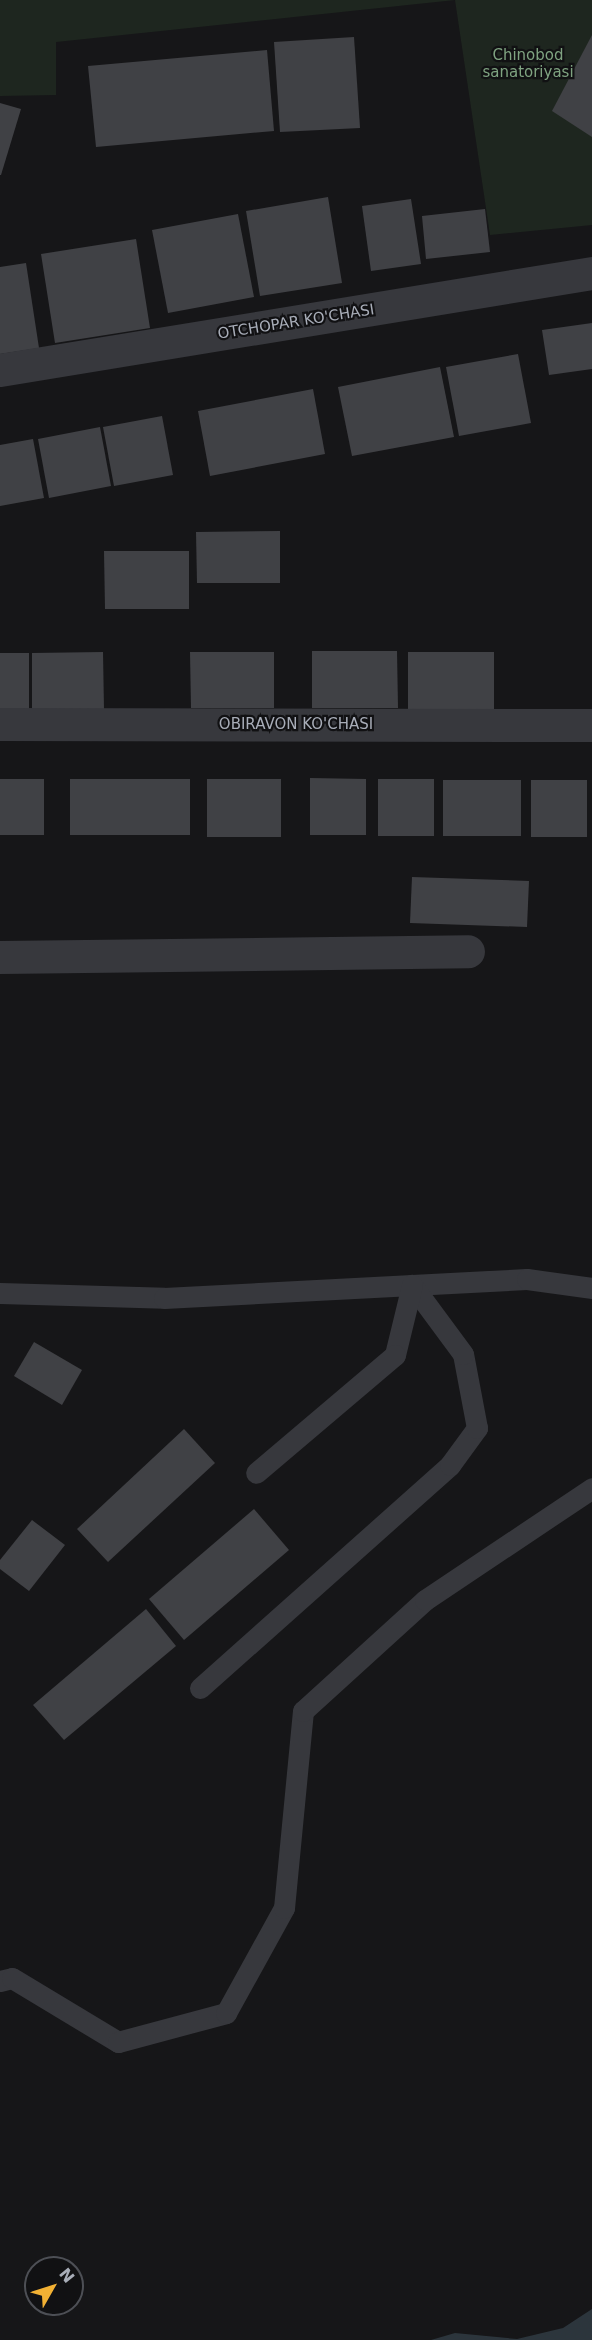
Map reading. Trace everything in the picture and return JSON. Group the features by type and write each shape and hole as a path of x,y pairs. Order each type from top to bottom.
{"street":[{"name":"OTCHOPAR KO'CHASI","path":"0,370 592,273"},
{"name":"OBIRAVON KO'CHASI","path":"0,724 592,725"},
{"path":"0,957 468,951"}],"lane":[{"path":"0,1293 164,1298 527,1279 592,1288"},
{"path":"256,1473 395,1355 412,1285"},
{"path":"200,1688 450,1465 477,1428 464,1354 412,1285"},
{"path":"0,1981 12,1978 118,2042 225,2013 284,1908 303,1711 424,1600 592,1488"}],"green space":[{"path":"0,0 455,0 56,42 56,95 0,96"},
{"name":"Chinobod sanatoriyasi","path":"455,0 592,0 592,225 490,235"}],"shaded area":[{"path":"592,2309 592,2340 431,2340 455,2333 517,2339 563,2328"}],"building":[{"path":"592,35 592,137 552,111"},
{"path":"354,37 360,128 280,132 274,42"},
{"path":"267,50 274,131 96,147 88,66"},
{"path":"0,103 21,109 1,175 0,175"},
{"path":"328,197 342,283 260,296 246,211"},
{"path":"411,199 421,264 371,271 362,206"},
{"path":"485,209 490,252 426,259 422,216"},
{"path":"238,214 254,297 168,313 152,230"},
{"path":"136,239 150,328 55,343 41,254"},
{"path":"26,263 39,348 0,354 0,267"},
{"path":"592,323 592,369 549,375 542,330"},
{"path":"518,354 531,423 459,436 446,367"},
{"path":"440,367 454,437 352,456 338,387"},
{"path":"313,389 325,454 210,476 198,411"},
{"path":"162,416 173,475 114,486 103,427"},
{"path":"100,427 111,486 49,498 38,439"},
{"path":"33,439 44,498 0,506 0,445"},
{"path":"280,531 280,583 197,583 196,532"},
{"path":"104,551 189,551 189,609 105,609"},
{"path":"312,651 397,651 398,708 312,708"},
{"path":"103,652 104,710 32,711 32,653"},
{"path":"190,652 274,652 274,708 191,708"},
{"path":"408,652 494,652 494,709 408,709"},
{"path":"0,653 29,653 29,710 0,710"},
{"path":"310,778 366,779 366,835 310,835"},
{"path":"0,779 44,779 44,835 0,835"},
{"path":"70,779 190,779 190,835 70,835"},
{"path":"207,779 281,779 281,837 207,837"},
{"path":"378,779 434,779 434,836 378,836"},
{"path":"443,780 521,780 521,836 443,836"},
{"path":"531,780 587,780 587,837 531,837"},
{"path":"412,877 529,881 527,927 410,923"},
{"path":"34,1342 82,1370 62,1405 14,1376"},
{"path":"184,1429 215,1463 108,1562 77,1529"},
{"path":"254,1509 289,1550 184,1640 149,1599"},
{"path":"32,1520 65,1545 29,1591 0,1569 0,1560"},
{"path":"146,1609 176,1646 64,1740 33,1705"}]}
